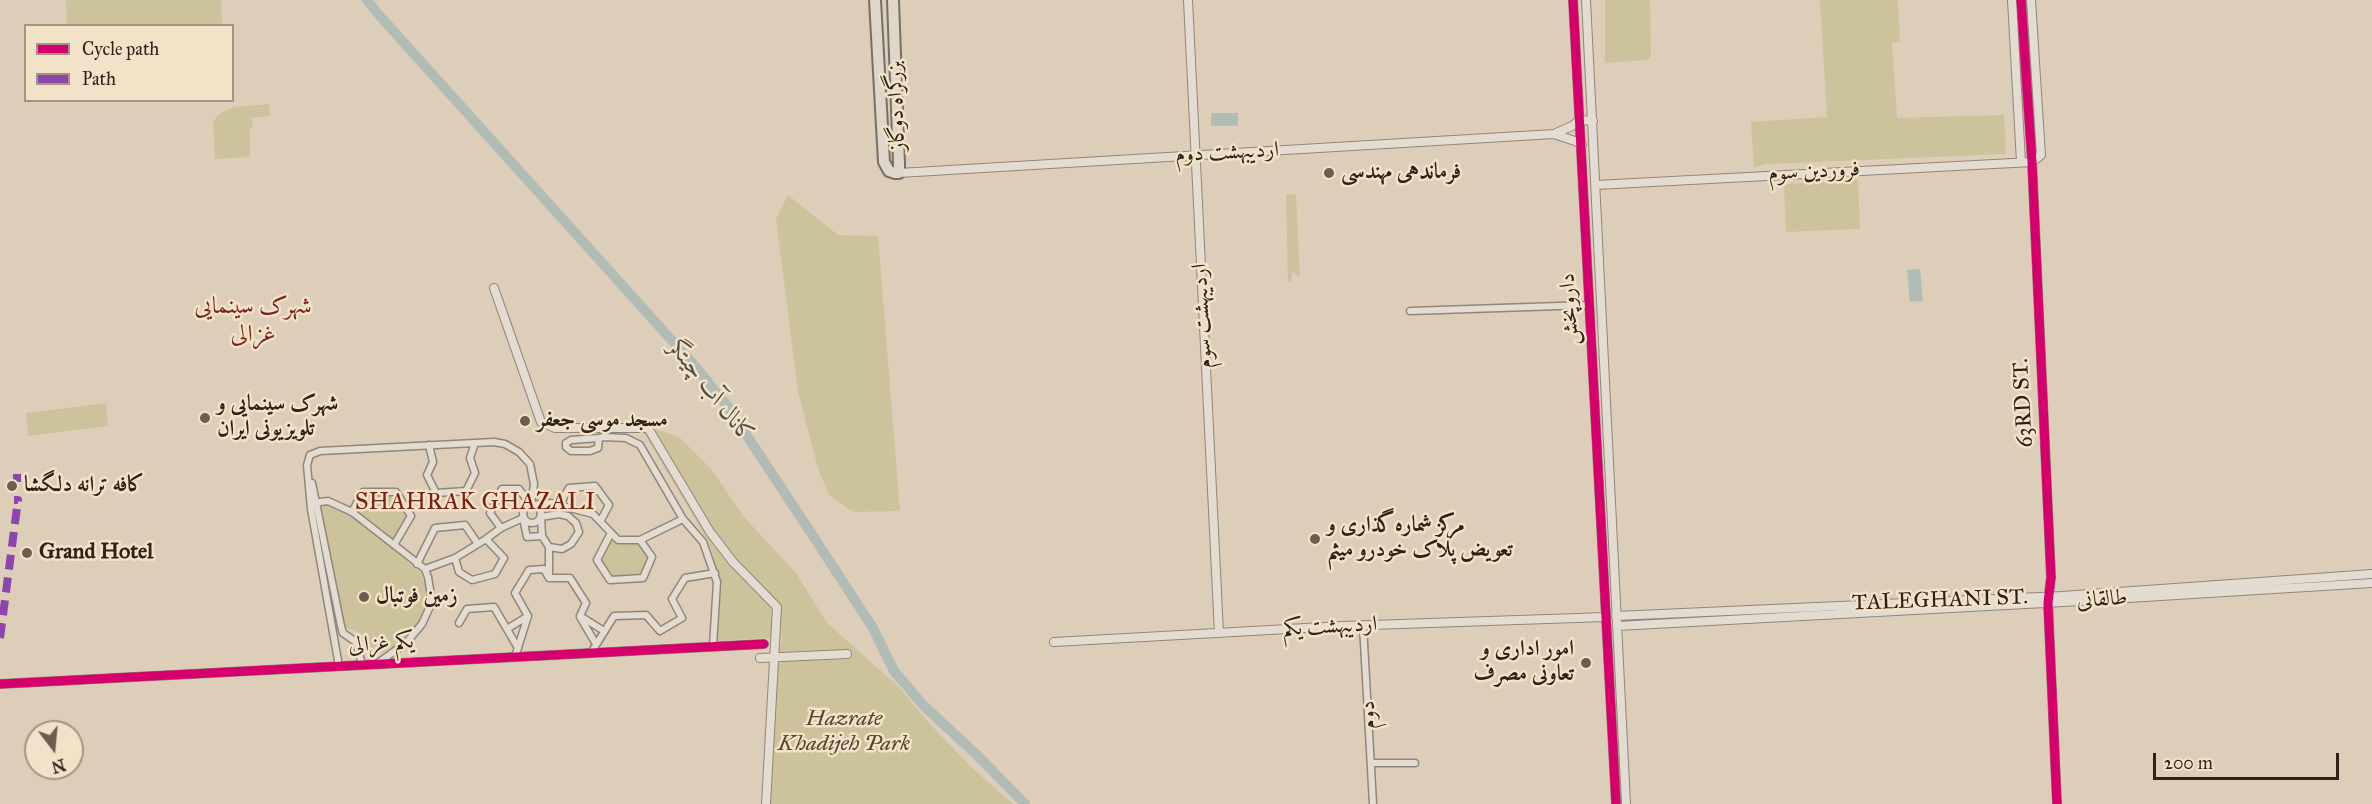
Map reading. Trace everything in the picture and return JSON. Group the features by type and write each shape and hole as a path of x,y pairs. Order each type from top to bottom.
{"highway":[{"name":"بزرگراه دوگاز","path":"876,0 884,162 889,171 899,173 893,0"}],"street":[{"name":"اردیبهشت سوم","path":"1188,0 1219,633"},
{"name":"داروپخش","path":"1573,0 1616,801"},
{"path":"1586,0 1626,801 1616,801"},
{"path":"2012,0 2021,162"},
{"name":"63RD ST.","path":"2021,0 2032,162 2051,577 2048,600 2057,804"},
{"path":"2031,0 2041,155 2032,162"},
{"name":"اردیبهشت دوم","path":"899,173 1554,134 1566,130 1580,120"},
{"path":"1580,120 1593,121"},
{"name":"اردیبهشت دوم","path":"1554,134 1575,141 1582,146"},
{"name":"فروردین سوم","path":"1596,185 2032,162"},
{"path":"494,288 541,422 555,428 648,428 710,532 733,562 777,607 766,804"},
{"path":"1410,312 1589,305"},
{"path":"599,438 598,448 590,451 571,451 566,447 566,443 571,440 599,438 626,438 640,445 683,519 703,542 715,573 718,591 712,646"},
{"path":"362,664 356,642 343,633 332,603 311,509 307,465 310,454 320,451 494,441 514,448 526,458 534,473 531,505"},
{"path":"429,445 433,462 427,475 436,493 466,491 475,473 470,458 475,443"},
{"path":"307,465 317,504 339,666"},
{"path":"560,504 569,488 595,486 609,505 601,520"},
{"path":"501,528 490,513 502,489 519,489 531,505 539,508 542,536 549,547 549,578"},
{"path":"352,512 363,492 396,492 411,516 394,545"},
{"path":"311,509 317,504 328,501 352,512 425,569 431,587 432,602 428,614 406,643 378,663"},
{"path":"523,518 531,524 537,522 551,503"},
{"path":"542,536 527,537 523,518 524,509 531,505 560,504 593,514 618,540 640,540 683,519"},
{"path":"541,517 560,514 568,516 576,523 579,532 572,544 562,549 549,547"},
{"path":"425,569 454,558 501,528 523,518"},
{"path":"417,564 435,528 465,525 478,544"},
{"path":"611,532 597,561 610,580 643,578 652,557 640,540"},
{"path":"454,558 459,572 472,580 495,574 504,558 486,539"},
{"path":"515,657 528,616 515,594 529,570 544,568 549,578"},
{"path":"591,653 614,616 646,615 660,631 682,618 672,599 685,578 715,573"},
{"name":"TALEGHANI ST.","path":"1616,616 2048,600 2062,596 2372,574"},
{"path":"549,578 570,578 586,603 580,616"},
{"name":"طالقانی","path":"1617,626 2372,583"},
{"path":"459,623 467,609 494,607 518,648"},
{"path":"507,629 528,616"},
{"path":"580,616 604,631"},
{"path":"580,616 596,644"},
{"name":"اردیبهشت یکم","path":"1053,642 1363,625 1606,617"},
{"name":"دوم","path":"1363,625 1373,804"},
{"path":"336,645 338,640 351,638"},
{"name":"یکم غزالی","path":"0,684 764,644"},
{"path":"760,658 847,654"},
{"path":"1372,763 1414,763"}],"green space":[{"path":"66,0 221,0 222,24 67,24"},
{"path":"1605,0 1650,0 1651,56 1648,60 1605,63"},
{"path":"1820,0 1898,0 1900,42 1892,43 1897,118 2004,115 2006,154 1767,164 1754,167 1751,122 1827,117"},
{"path":"269,104 270,116 252,118 250,157 215,159 213,123 217,116 235,107"},
{"path":"1858,180 1860,229 1786,232 1784,184"},
{"path":"1296,194 1300,278 1292,271 1292,281 1288,282 1286,195"},
{"path":"788,195 838,235 878,236 900,511 853,512 829,495 818,468 798,392 776,219"},
{"path":"106,403 108,426 28,436 26,413"},
{"name":"Hazrate Khadijeh Park","path":"642,430 660,430 680,438 711,469 744,517 796,573 827,623 899,687 928,722 971,767 1013,804 770,804 777,667 782,637 715,641 722,585 709,543"},
{"path":"366,494 393,494 406,517 394,539 356,509"},
{"path":"326,504 350,514 422,574 430,601 424,615 406,639 384,652 370,655 364,636 354,630 344,628 321,508"},
{"path":"611,539 618,543 638,543 648,558 640,575 611,576 600,559"}],"shaded area":[{"path":"1211,113 1238,113 1238,126 1211,126"},
{"path":"1920,269 1923,301 1910,302 1907,270"}],"waterway":[{"name":"کانال آب چیتگر","path":"367,0 694,365 728,407 815,539 873,628 894,671 923,705 1025,804"}],"marked path":[{"path":"13,478 21,478"},
{"path":"0,638 18,500 14,500"}],"cycle path":[{"path":"1573,0 1616,804"},
{"path":"2021,0 2032,162 2051,577 2048,603 2057,804"},
{"path":"0,684 764,644"}],"place":[{"name":"فرماندهی مهندسی","path":"1329,173"},
{"name":"شهرک سینمایی و تلویزیونی ایران","path":"205,418"},
{"name":"مسجد موسی جعفر","path":"525,421"},
{"name":"کافه ترانه دلگشا","path":"12,486"},
{"name":"مرکز شماره‌گذاری و تعویض پلاک خودرو میثم","path":"1315,539"},
{"name":"Grand Hotel","path":"27,553"},
{"name":"زمین فوتبال","path":"364,597"},
{"name":"امور اداری و تعاونی مصرف","path":"1586,663"}],"district":[{"name":"شهرک سینمایی غزالی","path":"253,321"},
{"name":"SHAHRAK GHAZALI","path":"475,503"}]}
